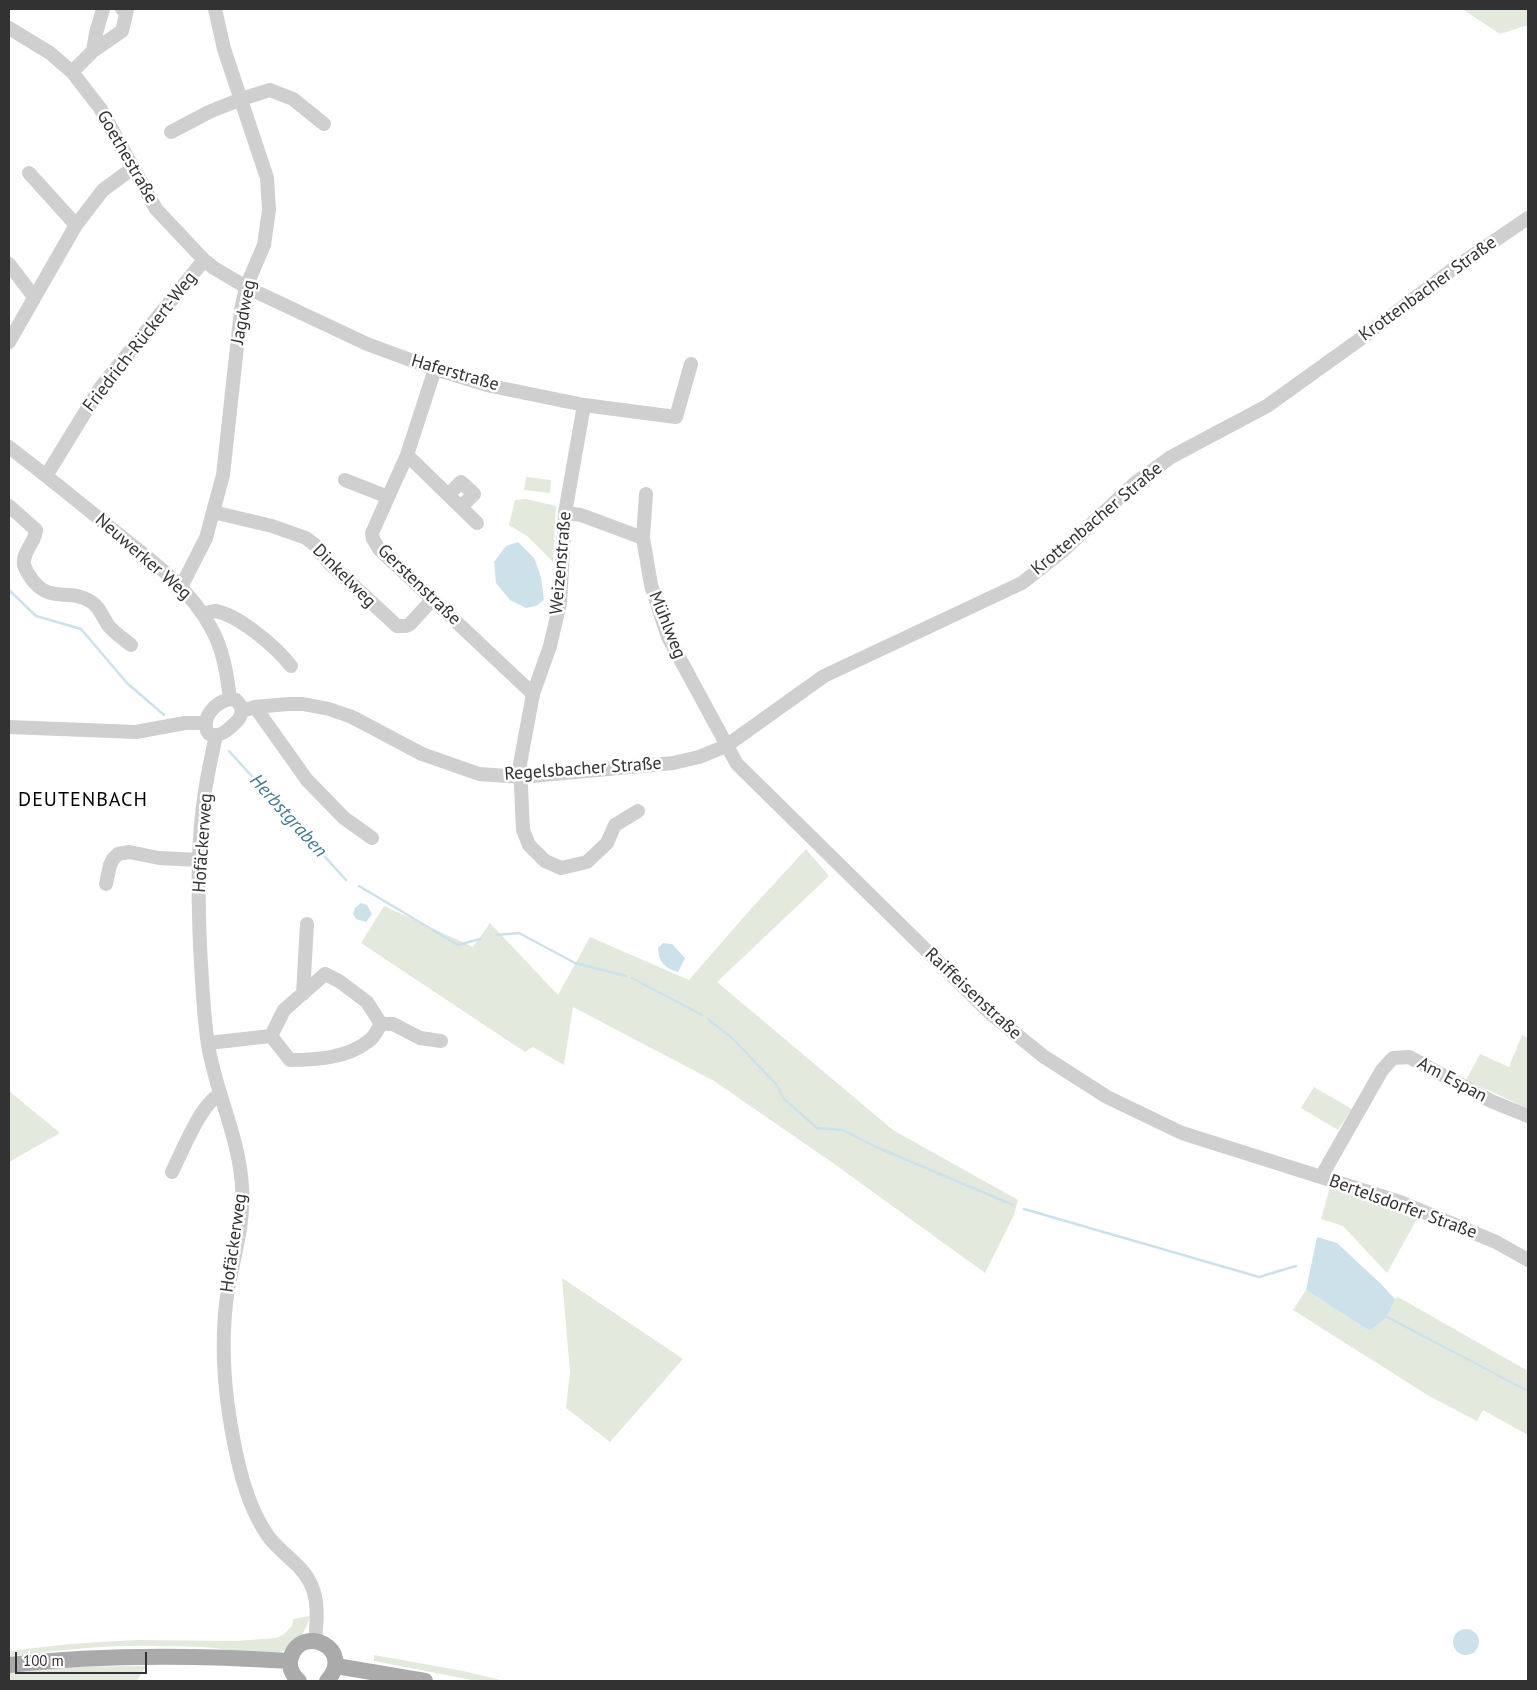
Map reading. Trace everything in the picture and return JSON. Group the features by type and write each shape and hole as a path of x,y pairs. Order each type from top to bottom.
{"main road":[{"path":"299,1681 293,1674 290,1661 293,1652 306,1641 316,1640 333,1652 336,1666 333,1675 327,1681"},
{"path":"9,1665 122,1657 198,1656 290,1661"},
{"path":"336,1666 425,1681"}],"street":[{"path":"93,51 103,9"},
{"path":"72,72 93,51 122,30 127,10 122,9"},
{"name":"Jagdweg","path":"181,587 206,538 223,475 241,310 246,287 264,245 269,210 267,178 224,49 215,9"},
{"name":"Goethestraße","path":"9,28 50,53 72,72 100,108 156,209 204,260 246,287"},
{"path":"171,132 209,112 270,90 293,99 324,124"},
{"path":"9,342 76,225 103,190 133,168"},
{"path":"29,173 76,225"},
{"name":"Krottenbacher Straße","path":"726,746 824,676 1022,583 1064,550 1134,483 1170,457 1267,406 1366,335 1453,269 1528,218"},
{"name":"Friedrich-Rückert-Weg","path":"46,476 100,388 204,260"},
{"path":"9,264 34,297"},
{"name":"Haferstraße","path":"246,287 367,344 435,369 491,386 584,405 676,417 691,364"},
{"name":"Gerstenstraße","path":"435,369 407,456 372,533 373,539 379,549 533,694"},
{"name":"Weizenstraße","path":"584,405 565,513 560,603 550,646 533,694 520,764 522,777 522,830 529,845 544,861 561,868 587,862 607,843 615,824 638,811"},
{"name":"Neuwerker Weg","path":"9,447 156,564 181,587 203,614 214,633 223,658 230,699"},
{"path":"407,456 477,523"},
{"path":"345,480 388,497"},
{"name":"Mühlweg","path":"646,494 643,538 651,585 668,637 726,746"},
{"path":"9,506 36,530 24,559 24,566 32,580 48,593 71,594 89,600 100,610 109,626 131,645"},
{"name":"Dinkelweg","path":"213,512 272,526 306,538 315,545 328,562 397,626 410,624 432,600"},
{"path":"565,513 581,515 643,538"},
{"path":"203,614 213,611 234,618 267,641 291,666"},
{"path":"249,709 223,733 216,735 207,732 205,723 208,714 222,702 230,699 236,700 249,709 307,780 344,818 372,838"},
{"name":"Regelsbacher Straße","path":"249,709 303,704 329,709 352,717 430,757 479,774 522,777 673,762 699,757 726,746"},
{"path":"9,727 136,732 186,722 205,723"},
{"name":"Hofäckerweg","path":"216,735 205,792 199,860 202,971 208,1043 220,1095 235,1141 242,1186 242,1211 228,1288 224,1344 225,1376 231,1425 245,1487 255,1513 269,1537 304,1572 314,1591 318,1611 316,1640"},
{"name":"Raiffeisenstraße","path":"726,746 737,764 990,1014 1043,1056 1107,1097 1182,1133 1275,1163"},
{"path":"106,884 110,865 118,854 129,852 159,858 199,860"},
{"path":"303,994 308,924"},
{"path":"271,1036 284,1010 325,974 340,981 367,1002 381,1024"},
{"path":"271,1036 290,1060 318,1060 351,1051 371,1040 381,1024"},
{"path":"381,1024 393,1024 420,1038 441,1040"},
{"path":"208,1043 271,1036"},
{"name":"Am Espan","path":"1321,1177 1382,1070 1392,1058 1409,1057 1491,1101 1528,1116"},
{"path":"172,1172 200,1115 214,1097 220,1095"},
{"name":"Bertelsdorfer Straße","path":"1275,1163 1400,1202 1496,1242 1528,1260"}],"shaded area":[{"path":"1462,9 1528,9 1528,25 1500,34"},
{"path":"526,477 551,480 550,493 524,490"},
{"path":"526,499 556,506 553,562 527,536 509,525 515,500"},
{"path":"806,849 829,876 717,982 893,1130 1018,1200 1014,1215 985,1273 833,1163 714,1081 573,1007 564,1065 533,1047 525,1052 361,943 384,906 473,947 490,923 558,995 590,937 689,980"},
{"path":"1522,1035 1528,1038 1527,1108 1466,1080 1480,1054 1509,1067"},
{"path":"1314,1087 1352,1109 1338,1130 1301,1108"},
{"path":"9,1091 60,1133 9,1162"},
{"path":"1330,1187 1418,1217 1387,1273 1343,1226 1321,1219"},
{"path":"562,1278 683,1359 610,1442 566,1408 570,1372"},
{"path":"1306,1290 1370,1331 1387,1317 1395,1299 1398,1297 1528,1371 1528,1435 1483,1410 1477,1421 1429,1396 1293,1310"},
{"path":"310,1616 304,1632 297,1641 288,1649 276,1653 201,1647 120,1646 83,1648 9,1657 9,1651 70,1644 136,1640 237,1641 276,1638 284,1634 292,1626 293,1619"},
{"path":"374,1655 463,1671 505,1681 477,1681 374,1661"},
{"path":"146,1666 137,1681 9,1681 9,1671 47,1667"}],"water":[{"path":"518,542 534,558 541,577 544,600 536,606 526,608 510,600 496,583 494,562 506,546"},
{"path":"361,903 367,905 372,914 366,922 356,919 353,914 355,908"},
{"path":"663,943 672,944 685,958 678,972 669,969 661,961 658,948"},
{"path":"1317,1237 1337,1243 1395,1299 1387,1317 1370,1331 1306,1290"},
{"path":"1466,1629 1475,1633 1479,1642 1475,1651 1466,1655 1457,1651 1453,1642 1457,1633"}],"waterway":[{"name":"Herbstgraben","path":"9,590 36,616 81,629 127,683 164,715"},
{"name":"Herbstgraben","path":"229,751 346,880"},
{"name":"Herbstgraben","path":"359,886 458,945 480,939"},
{"path":"497,935 519,933 575,963 626,976"},
{"path":"632,978 702,1015"},
{"path":"708,1019 733,1039 776,1084 784,1099 817,1128 843,1130 874,1146 1013,1205"},
{"path":"1024,1209 1259,1277 1296,1266"},
{"path":"1387,1317 1528,1391"}],"district":[{"name":"DEUTENBACH","path":"83,800"}]}
